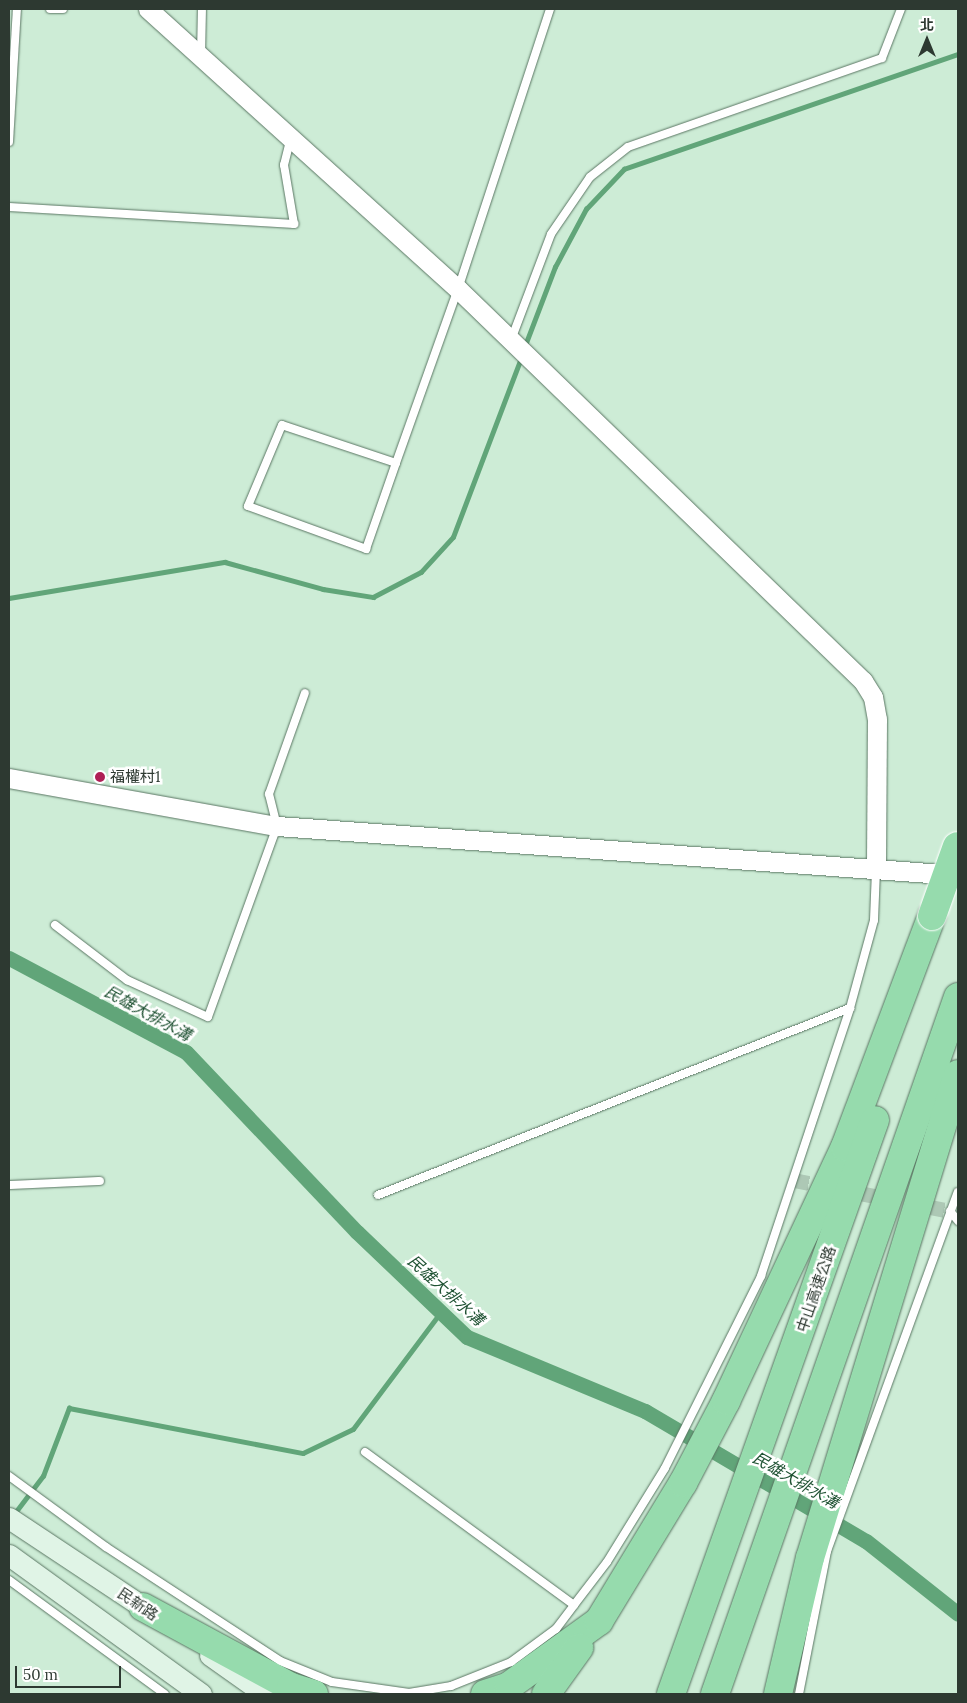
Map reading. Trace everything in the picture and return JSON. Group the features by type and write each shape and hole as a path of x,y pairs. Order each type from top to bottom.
{"highway":[{"path":"546,1694 599,1620 845,1147 939,917 958,844"},
{"name":"中山高速公路","path":"671,1694 763,1439 939,917 958,882"},
{"path":"716,1694 958,997"},
{"path":"778,1694 842,1484 958,1074"},
{"path":"143,1607 291,1687 314,1694"},
{"path":"485,1694 517,1682 599,1620"}],"main road":[{"name":"民新路","path":"9,1518 143,1607 265,1694"},
{"path":"9,1555 201,1694"}],"street":[{"path":"148,9 290,141 458,289 518,350 862,681 873,697 877,719 876,869"},
{"path":"9,778 277,826 958,875"}],"lane":[{"path":"9,142 17,9"},
{"path":"50,9 63,9"},
{"path":"201,59 202,9"},
{"path":"396,463 282,425 248,506 366,549 458,289 550,9"},
{"path":"518,350 551,234 590,177 628,147 882,58 901,9"},
{"path":"9,207 294,224 284,165 290,141"},
{"path":"55,925 127,980 208,1017 277,826 269,794 305,693"},
{"path":"716,1398 794,1180 850,1008 874,920 876,869"},
{"path":"378,1195 850,1008"},
{"path":"9,1185 100,1181"},
{"path":"842,1484 958,1192"},
{"path":"950,1211 958,1222"},
{"path":"365,1452 574,1605"},
{"path":"9,1476 106,1547 280,1661 305,1674 365,1690 431,1691 498,1669 556,1629 674,1475"},
{"path":"799,1694 819,1555"},
{"path":"9,1580 166,1694"}],"waterway":[{"path":"524,348 555,267 586,209 624,169 958,54"},
{"path":"9,598 225,562 323,589 373,597 421,572 453,537 521,358"},
{"name":"民雄大排水溝","path":"9,958 186,1052 357,1232 467,1337 645,1411 866,1541 958,1614"},
{"path":"14,1514 43,1476 69,1408 303,1453 353,1429 441,1312"}],"tunnel":[{"path":"794,1180 950,1211"}],"place":[{"name":"福權村1","path":"100,777"}]}
